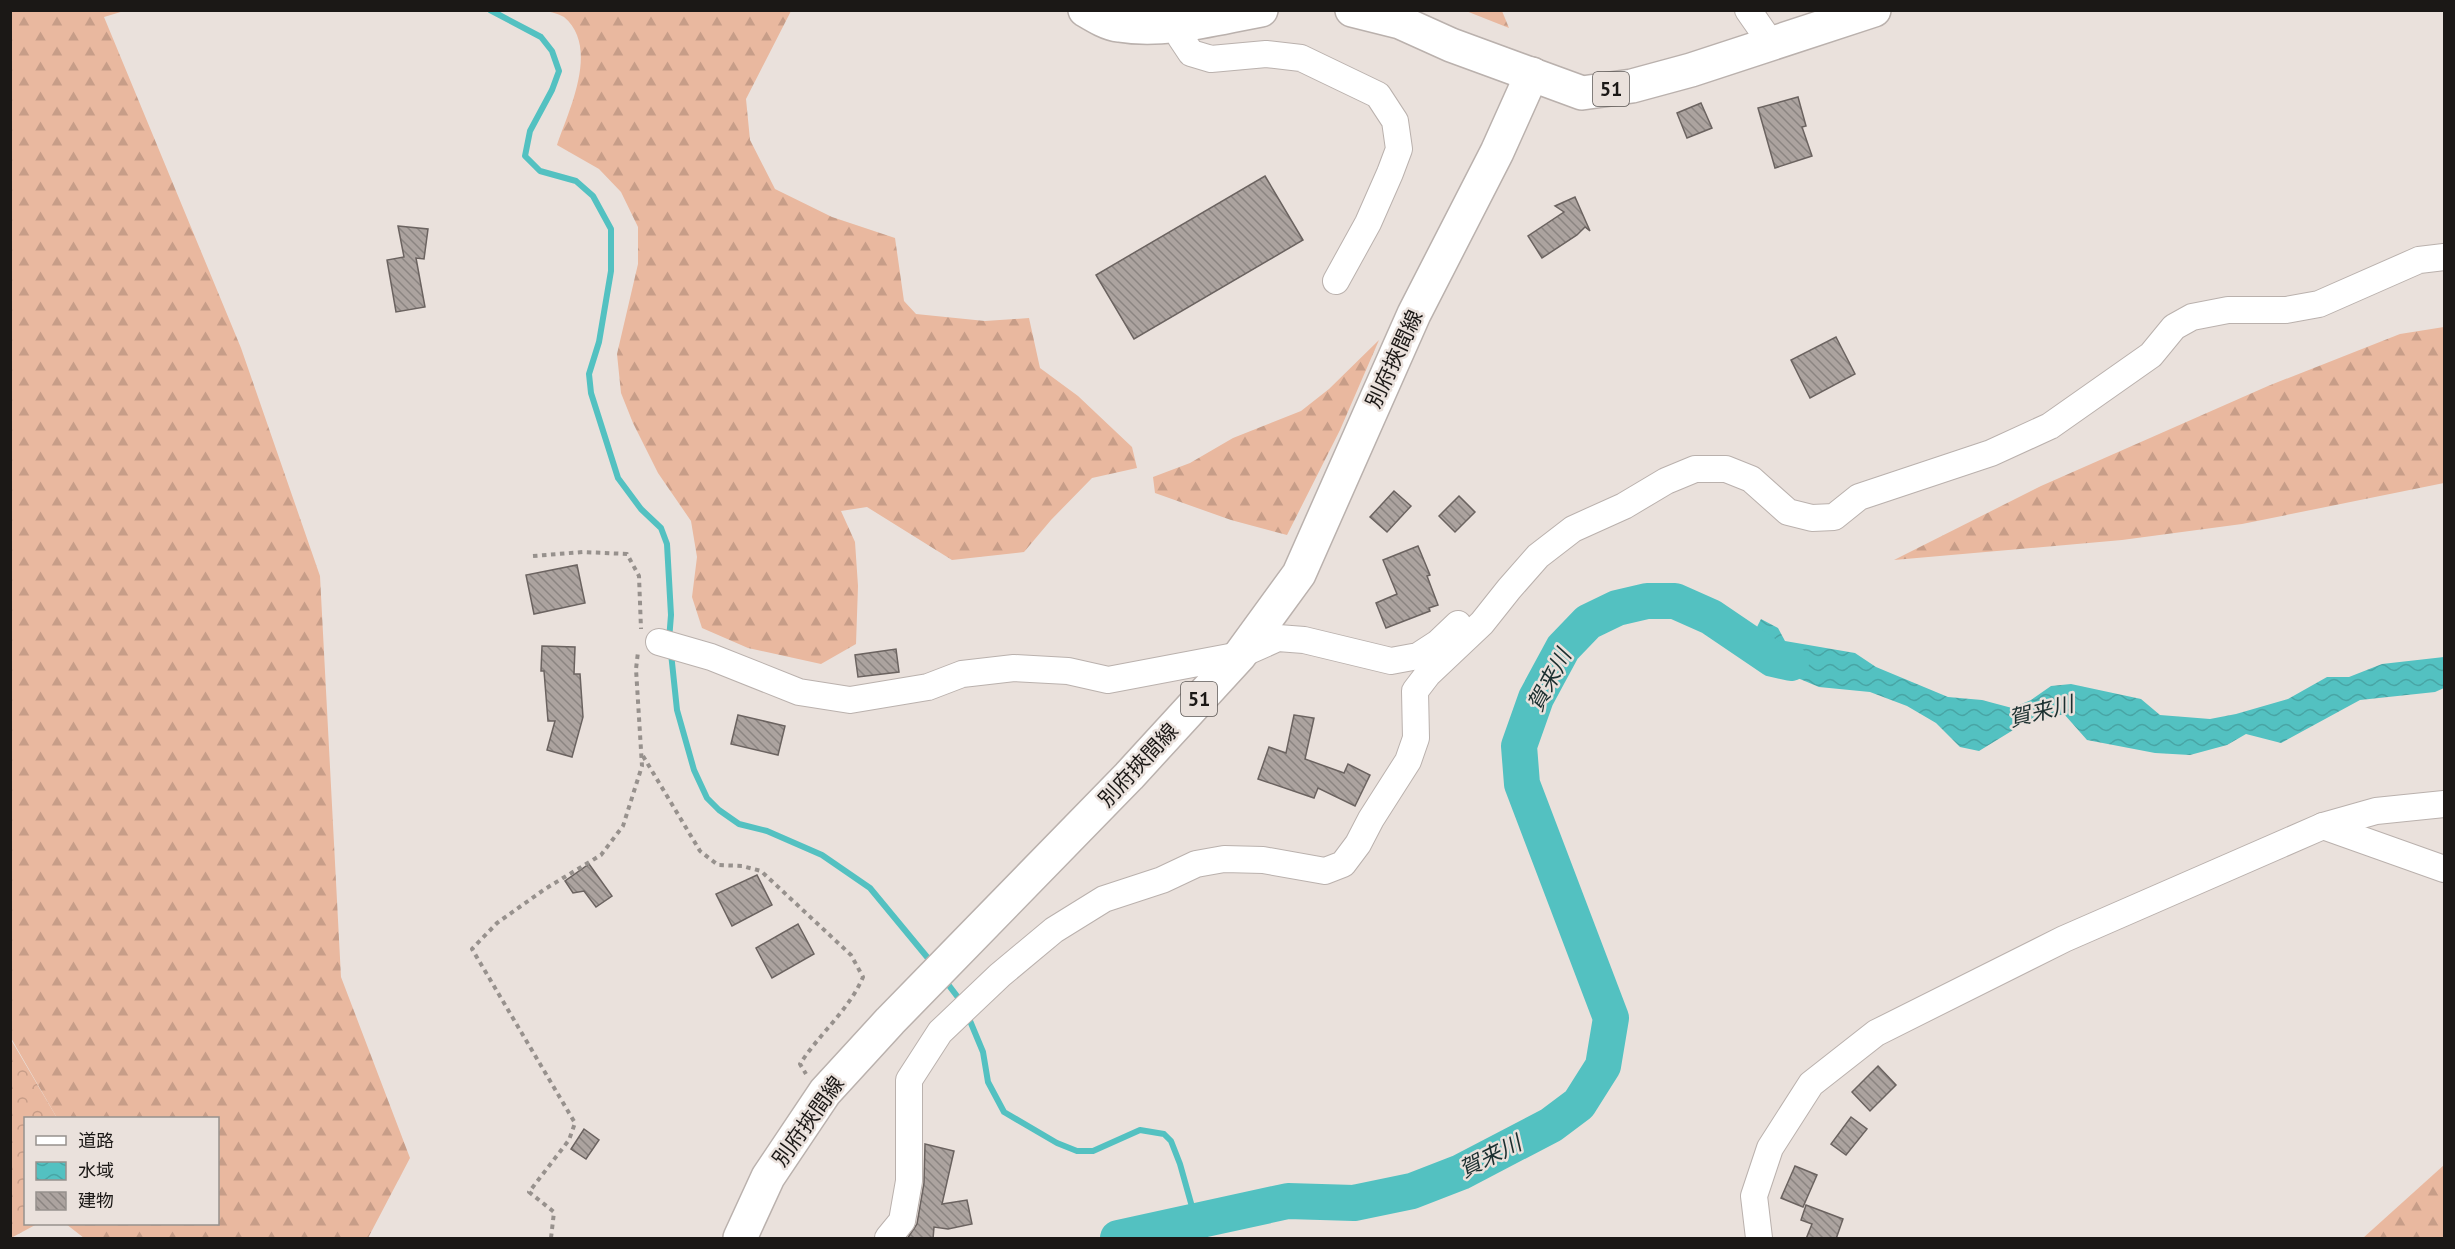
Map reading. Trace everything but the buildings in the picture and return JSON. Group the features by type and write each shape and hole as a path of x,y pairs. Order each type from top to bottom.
{"main road":[{"path":"1085,10 1117,25 1177,24 1262,10"},
{"name":"51","path":"1352,10 1400,22 1451,45 1582,93 1622,87 1691,70 1874,10"},
{"name":"別府挾間線","path":"740,1239 768,1177 825,1092 890,1021 1129,776 1240,655 1299,574 1414,314 1497,152 1532,74"}],"street":[{"path":"1748,10 1771,43"},
{"path":"1177,24 1181,38 1191,54 1211,59 1266,54 1302,58 1377,95 1395,121 1399,149 1368,223 1336,281"},
{"path":"888,1239 902,1221 909,1181 909,1080 940,1032 1000,975 1054,930 1104,899 1162,880 1197,864 1224,859 1263,860 1325,871 1343,864 1358,844 1408,761 1416,738 1415,691 1428,674 1482,624 1538,556 1573,529 1624,506 1666,481 1695,469 1726,469 1751,479 1788,512 1812,518 1834,517 1859,497 1991,453 2050,426 2151,355 2174,327 2192,317 2228,310 2286,310 2319,304 2419,260 2445,257"},
{"path":"646,644 711,657 799,692 850,700 928,687 962,674 1014,668 1068,671 1108,680 1240,655 1278,638 1304,640 1391,661 1418,656 1438,643 1471,612 1509,589"},
{"path":"1759,1239 1754,1196 1770,1148 1811,1084 1876,1033 2064,939 2323,826 2376,811 2445,804"},
{"path":"2323,826 2445,869"}],"path":[{"path":"533,556 583,552 627,554 639,576 646,644 636,669 642,766 623,826 601,855 545,889 497,923 472,949 575,1123 569,1140 529,1192 554,1212 551,1239"},
{"path":"641,753 700,852 718,865 742,866 761,871 851,955 863,977 857,990 812,1045 801,1064 810,1081"}],"green space":[{"path":"10,11 124,11 104,17 241,348 320,576 341,977 410,1158 368,1238 84,1238 67,1225 219,1225 219,1117 56,1117 11,1038"},
{"path":"546,11 791,11 746,99 750,140 775,189 832,217 895,238 904,301 916,314 985,321 1029,318 1040,368 1078,396 1132,447 1137,468 1092,478 1024,552 952,560 867,507 841,511 855,542 858,586 856,644 821,664 748,648 702,628 692,597 697,557 691,521 658,473 621,393 617,354 638,264 638,227 621,192 599,169 557,145 574,97 581,61 580,45 575,30 564,17"},
{"path":"1466,11 1502,11 1509,28"},
{"path":"2444,327 2444,483 2242,524 2122,540 1894,560 2041,486 2268,386 2400,334"},
{"path":"1379,340 1340,430 1287,535 1231,520 1155,493 1153,477 1190,463 1233,438 1301,411 1329,389"},
{"path":"10,1038 56,1117 24,1117 24,1225 35,1225 11,1238"},
{"path":"2444,1165 2444,1238 2363,1238"}],"water":[{"path":"1761,619 1778,628 1785,641 1855,653 1876,667 1948,697 1982,700 2012,708 2031,700 2051,686 2071,684 2141,699 2160,715 2210,719 2288,699 2327,677 2349,677 2382,664 2444,657 2444,688 2435,692 2360,700 2281,743 2246,734 2227,745 2190,755 2155,753 2087,740 2064,714 2023,724 1979,751 1960,747 1936,723 1907,706 1870,692 1819,687 1764,664 1745,651"}],"waterway":[{"path":"490,10 541,37 552,51 559,71 552,90 530,131 525,156 540,171 576,181 593,196 611,229 611,271 599,342 589,374 591,393 618,478 641,509 661,528 667,544 671,615 669,640"},
{"name":"賀来川","path":"1118,1238 1288,1201 1354,1203 1412,1191 1461,1172 1551,1125 1579,1104 1603,1066 1611,1018 1522,784 1519,746 1536,698 1563,648 1588,622 1617,608 1647,601 1675,601 1711,617 1773,659 1791,663"},
{"path":"671,653 677,710 694,770 707,798 739,824 767,831 822,855 870,888 932,963"},
{"path":"944,979 963,1004"},
{"path":"968,1016 983,1052 988,1082 1004,1112 1057,1143 1077,1151 1093,1151 1140,1130 1164,1134 1171,1141 1180,1164 1196,1221"}]}
